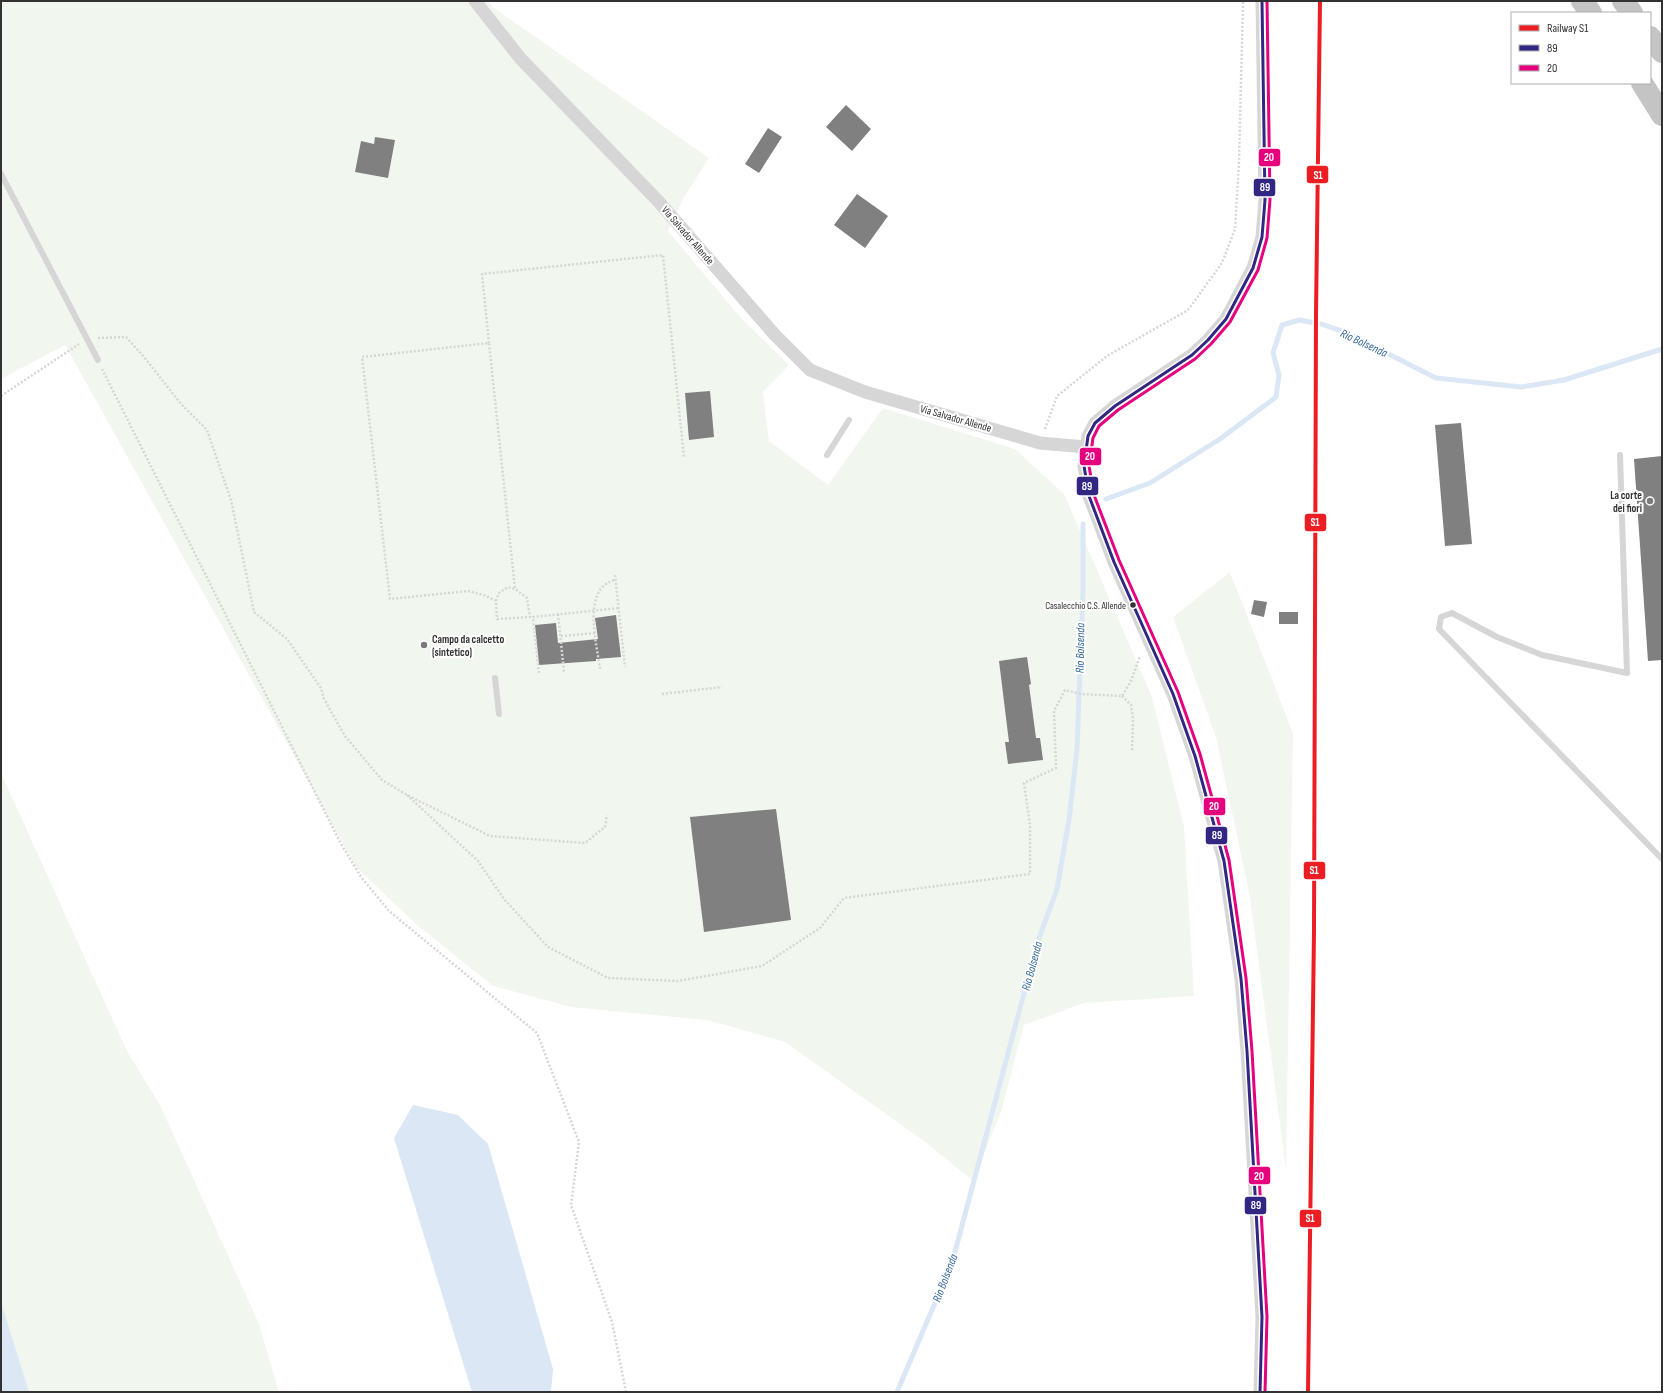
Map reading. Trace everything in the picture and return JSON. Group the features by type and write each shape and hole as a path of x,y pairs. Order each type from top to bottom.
{"highway":[{"path":"1582,1 1590,12"},
{"path":"1623,1 1631,12"},
{"path":"1651,37 1662,52"},
{"path":"1643,84 1662,115"}],"street":[{"name":"Via Salvador Allende","path":"475,1 520,58 659,202 775,335 810,370 865,392 1040,443 1086,447"},
{"path":"1260,1392 1262,1317 1248,1051 1241,979 1224,861 1195,756 1173,694 1114,562 1089,496 1085,473 1088,436 1095,423 1115,406 1187,358 1208,340 1226,320 1253,268 1262,237 1265,200 1262,1"}],"lane":[{"path":"1,174 98,360"},
{"path":"827,455 849,420"},
{"path":"1620,455 1627,673 1542,655 1497,637 1452,613 1441,617 1439,629 1662,859"},
{"path":"496,678 499,714"}],"path":[{"path":"1040,443 1057,396 1107,356 1188,310 1222,263 1235,229 1239,162 1243,1"},
{"path":"515,588 482,274 663,255 684,457"},
{"path":"1,396 86,339 126,337 144,357 181,404 207,430 231,500 254,612 287,639 321,688 324,699 345,736 382,780 407,795 490,836 585,843 605,826 607,815"},
{"path":"489,343 362,358 390,599 468,591 484,595 496,601"},
{"path":"98,360 340,842 361,877 390,911 537,1034 580,1142 571,1205 612,1322 626,1392"},
{"path":"615,575 625,667"},
{"path":"600,669 593,611 596,598 602,588 608,582 615,580"},
{"path":"539,673 532,617 527,598 515,588 508,587 499,593 496,601 497,620 532,617 558,614 593,611 619,608"},
{"path":"558,614 564,672"},
{"path":"561,636 596,633"},
{"path":"1122,696 1131,681 1147,634"},
{"path":"662,694 722,687"},
{"path":"407,795 478,861 504,899 548,947 608,978 685,979 762,966 820,928 844,898 1030,874 1030,825 1024,783 1056,768 1054,711 1065,690 1081,694 1122,696 1131,705 1134,719 1132,752"}],"shaded area":[{"path":"1,1 488,1 494,8 709,158 684,197 668,231 741,318 789,365 763,392 769,441 828,485 883,408 1015,449 1064,494 1152,697 1184,827 1194,996 1084,1003 1024,1025 1001,1112 973,1181 924,1141 785,1042 707,1020 571,1007 493,986 417,925 356,867 65,345 1,379"},
{"path":"1230,572 1293,733 1286,1170 1250,897 1216,737 1173,617"},
{"path":"1,773 127,1051 161,1107 259,1324 279,1392 1,1392"},
{"path":"413,1105 458,1115 488,1144 553,1369 551,1392 472,1392 394,1138"},
{"path":"1,1301 4,1312 29,1392 1,1392"}],"building":[{"path":"846,105 871,129 852,151 826,127"},
{"path":"768,128 782,137 759,173 745,164"},
{"path":"375,137 395,140 388,178 355,172 361,141 374,144"},
{"path":"857,194 888,216 865,248 834,225"},
{"path":"710,391 714,437 689,440 685,393"},
{"path":"1461,423 1472,544 1445,546 1435,425"},
{"name":"La corte dei fiori","path":"1662,456 1662,660 1648,661 1634,459"},
{"path":"1254,600 1267,602 1264,617 1251,614"},
{"path":"1279,612 1298,612 1298,624 1279,624"},
{"path":"616,615 621,657 596,659 596,661 539,665 535,625 556,623 558,643 598,639 595,618"},
{"path":"1027,657 1036,738 1040,738 1043,760 1008,764 1005,742 1009,742 999,661"},
{"path":"776,809 791,920 704,932 690,817"}],"waterway":[{"name":"Rio Bolsenda","path":"1106,499 1150,483 1220,439 1276,397 1279,375 1273,353 1282,325 1299,320 1321,324 1345,332 1436,378 1521,387 1564,380 1662,349"},
{"name":"Rio Bolsenda","path":"897,1392 952,1263 1038,941 1057,889 1069,820 1077,749 1083,592 1083,524"}],"rail line":[{"name":"S1","path":"1308,1392 1314,931 1316,314 1320,1"}],"transit line":[{"name":"89","path":"1260,1392 1262,1317 1247,1051 1241,979 1224,861 1195,756 1173,694 1114,562 1089,496 1084,466 1088,436 1095,423 1115,406 1192,355 1208,340 1226,319 1253,268 1262,237 1265,200 1262,1"},
{"name":"20","path":"1265,1392 1267,1317 1252,1051 1246,978 1229,860 1200,754 1178,692 1119,560 1094,495 1089,466 1093,438 1099,426 1118,410 1195,359 1211,344 1230,322 1258,270 1267,238 1270,200 1267,1"}],"place":[{"name":"La corte dei fiori","path":"1650,501"},
{"name":"Casalecchio C.S. Allende","path":"1133,605"},
{"name":"Campo da calcetto (sintetico)","path":"424,645"}]}
